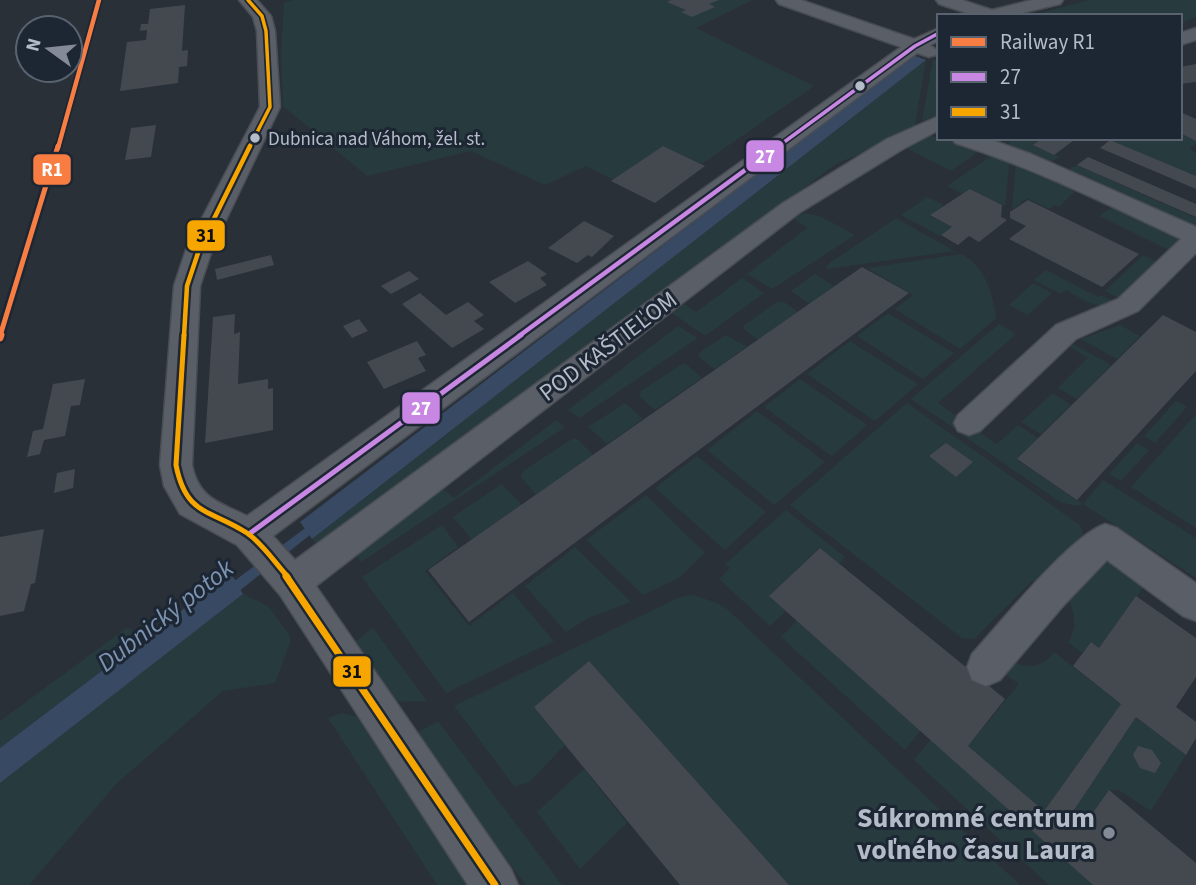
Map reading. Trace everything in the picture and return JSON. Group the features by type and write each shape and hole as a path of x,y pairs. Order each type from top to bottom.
{"street":[{"path":"248,0 262,16 266,31 265,59 270,107 200,247 187,286 176,465 180,486 192,504 271,558 495,885"},
{"path":"785,0 927,50"},
{"path":"944,0 986,14"},
{"path":"993,14 1054,0"},
{"path":"271,558 927,50"},
{"name":"POD KAŠTIEĽOM","path":"271,558 791,208 895,144 937,124"},
{"path":"969,423 1066,332 1128,305 1196,238 1051,169 1013,153 970,140"},
{"path":"986,667 1105,539 1196,604"}],"green space":[{"path":"292,0 752,0 696,28 814,86 702,164 663,146 614,180 586,166 545,185 471,151 367,176 283,106 281,57 284,3"},
{"path":"1089,0 1196,0 1196,17 1182,23 1182,14 1036,14"},
{"path":"933,59 937,61 937,116 922,121"},
{"path":"926,60 914,131 836,164 321,547 312,539"},
{"path":"1182,134 1196,141 1190,148 1196,154 1196,176 1110,140 1182,140"},
{"path":"927,135 980,150 951,171 908,149 908,145"},
{"path":"1011,140 1041,140 1034,146 1060,157 1049,163 1007,145"},
{"path":"997,152 1010,157 1005,206 971,189 963,194 947,186"},
{"path":"1016,159 1069,184 1074,192 1059,207 1055,205 1049,209 1027,198 1012,210"},
{"path":"1077,165 1196,218 1196,228 1066,170"},
{"path":"927,197 944,205 930,216 952,227 940,236 901,215"},
{"path":"1115,208 1179,238 1180,242 1171,251 1099,216"},
{"path":"805,213 822,217 855,235 772,289 747,274 807,228 793,218"},
{"path":"896,218 954,251 827,269 827,265"},
{"path":"961,254 976,265 986,280 996,315 995,319 960,349 895,309 913,295 867,268"},
{"path":"1143,255 1160,263 1122,300 1105,291"},
{"path":"1046,270 1098,297 1101,295 1116,303 1096,305 1066,290 1061,294 1034,280"},
{"path":"815,274 834,286 810,304 791,291"},
{"path":"742,278 764,293 705,336 672,313 684,304 696,312"},
{"path":"1033,283 1052,293 1028,315 1009,305"},
{"path":"777,302 784,302 798,312 758,340 744,329 744,325"},
{"path":"888,313 954,353 923,379 857,336"},
{"path":"999,324 1016,334 938,403 962,420 954,428 911,399"},
{"path":"1120,325 1140,336 1117,359 1081,339"},
{"path":"678,326 698,338 579,418 568,410"},
{"path":"726,335 747,347 715,369 699,357 699,353"},
{"path":"850,341 918,384 875,421 807,374"},
{"path":"1073,344 1111,365 1077,399 1058,388 1088,358 1070,347"},
{"path":"686,364 702,378 655,410 640,397 641,391"},
{"path":"800,379 867,425 832,456 764,407"},
{"path":"1053,393 1071,405 1041,434 1021,422"},
{"path":"1176,401 1187,407 1155,443 1144,436"},
{"path":"625,403 643,419 607,444 588,427"},
{"path":"907,403 1080,525 1086,543 1040,586 1032,581 974,639 962,638 790,505"},
{"path":"757,411 825,462 774,505 707,450"},
{"path":"1196,414 1196,528 1131,487"},
{"path":"556,420 564,428 361,562 356,554 440,487 454,498"},
{"path":"1018,425 1038,438 1017,460 1083,504 1076,506 1060,502 961,434 969,426 997,444"},
{"path":"572,439 577,439 593,455 536,495 521,477 523,471"},
{"path":"1137,443 1149,450 1121,481 1109,474"},
{"path":"697,456 766,512 725,550 655,488"},
{"path":"1103,480 1196,538 1196,578 1083,504"},
{"path":"502,484 523,506 473,541 453,517"},
{"path":"646,495 705,553 679,578 643,595 586,540"},
{"path":"786,510 845,557 839,564 819,548 769,596 786,611 770,626 719,579 730,568 725,564"},
{"path":"442,525 458,547 425,571 469,626 513,593 554,641 446,693 362,577"},
{"path":"575,547 631,602 590,617 566,632 525,586"},
{"path":"1100,556 1143,588 1099,648 1091,642 1082,653 1068,642 1074,620 1067,597"},
{"path":"243,594 268,606 291,640 275,683 223,691 116,784 29,885 0,885 0,783"},
{"path":"693,595 727,609 1020,885 789,885 589,661 534,707 565,745 528,783 514,786 454,706 680,597"},
{"path":"797,621 921,730 905,750 781,637"},
{"path":"130,628 140,642 0,748 0,721"},
{"path":"373,628 427,701 396,702 355,642"},
{"path":"1054,652 1121,704 1044,811 968,746 1019,684 1006,675 1005,666 1010,660 1034,666 1045,661"},
{"path":"341,713 356,716 472,885 437,885 328,718"},
{"path":"1136,717 1186,755 1151,811 1119,790 1109,790 1087,821 1074,810"},
{"path":"438,721 562,885 526,885 411,736"},
{"path":"931,739 1093,885 1049,885 914,760"},
{"path":"584,769 627,823 580,869 537,812"}],"water":[{"path":"913,55 926,60 312,539 300,522"},
{"path":"231,573 243,594 0,783 0,748"}],"building":[{"path":"719,0 709,4 715,7 692,17 681,12 686,10 667,2"},
{"path":"185,5 182,51 188,50 187,66 179,67 178,83 120,91 127,42 146,40 147,30 140,31 141,24 148,24 150,9"},
{"path":"1196,64 1196,82 1182,84 1182,67"},
{"path":"1182,113 1196,119 1196,141 1182,134"},
{"path":"156,125 151,157 125,160 131,128"},
{"path":"1040,140 1074,140 1054,155 1033,145"},
{"path":"1110,140 1196,176 1196,189 1100,148"},
{"path":"663,146 705,166 655,203 611,181"},
{"path":"1088,157 1196,204 1196,217 1077,165"},
{"path":"970,189 1002,205 1001,217 1007,220 979,242 969,236 958,245 941,235 952,227 930,215"},
{"path":"1028,200 1139,254 1102,287 1009,239 1026,226 1010,218 1010,212"},
{"path":"584,221 614,236 592,257 588,255 577,263 548,248"},
{"path":"271,255 274,265 217,280 215,269"},
{"path":"528,261 547,274 540,278 547,285 515,303 489,282"},
{"path":"862,267 909,293 469,622 428,570"},
{"path":"409,271 419,279 391,294 381,286"},
{"path":"420,293 446,315 468,302 484,315 474,321 484,329 452,348 402,304"},
{"path":"235,314 234,334 240,332 238,384 268,379 268,389 273,388 273,430 205,443 213,317"},
{"path":"1163,315 1196,332 1196,371 1077,500 1017,459"},
{"path":"359,319 368,331 352,338 343,326"},
{"path":"417,341 426,355 418,358 426,371 384,389 367,362"},
{"path":"85,379 80,405 71,406 65,436 44,440 40,454 27,457 33,431 43,429 53,384"},
{"path":"946,443 973,462 956,477 929,456"},
{"path":"75,469 73,488 54,493 57,473"},
{"path":"44,529 35,583 31,584 24,611 0,616 0,537"},
{"path":"820,548 1005,699 968,746 1044,811 1121,704 1073,666 1091,642 1099,648 1136,596 1196,638 1196,677 1176,707 1196,722 1196,738 1186,755 1136,717 1074,810 1087,821 1109,790 1196,863 1196,885 1093,885 769,596"},
{"path":"589,661 789,885 680,885 534,707"},
{"path":"1138,746 1152,750 1161,763 1155,773 1140,768 1133,755"}],"waterway":[{"name":"Dubnický potok","path":"229,592 316,524"}],"rail line":[{"name":"R1","path":"0,338 50,176 99,0"}],"transit line":[{"name":"31","path":"248,0 262,16 266,31 270,107 200,247 187,286 176,465 180,486 192,504 249,534 293,583 495,885"},
{"name":"27","path":"249,534 915,46 937,34"}],"place":[{"name":"Dubnica nad Váhom, žel. st.","path":"255,138"},
{"name":"Súkromné centrum voľného času Laura","path":"1109,833"}]}
